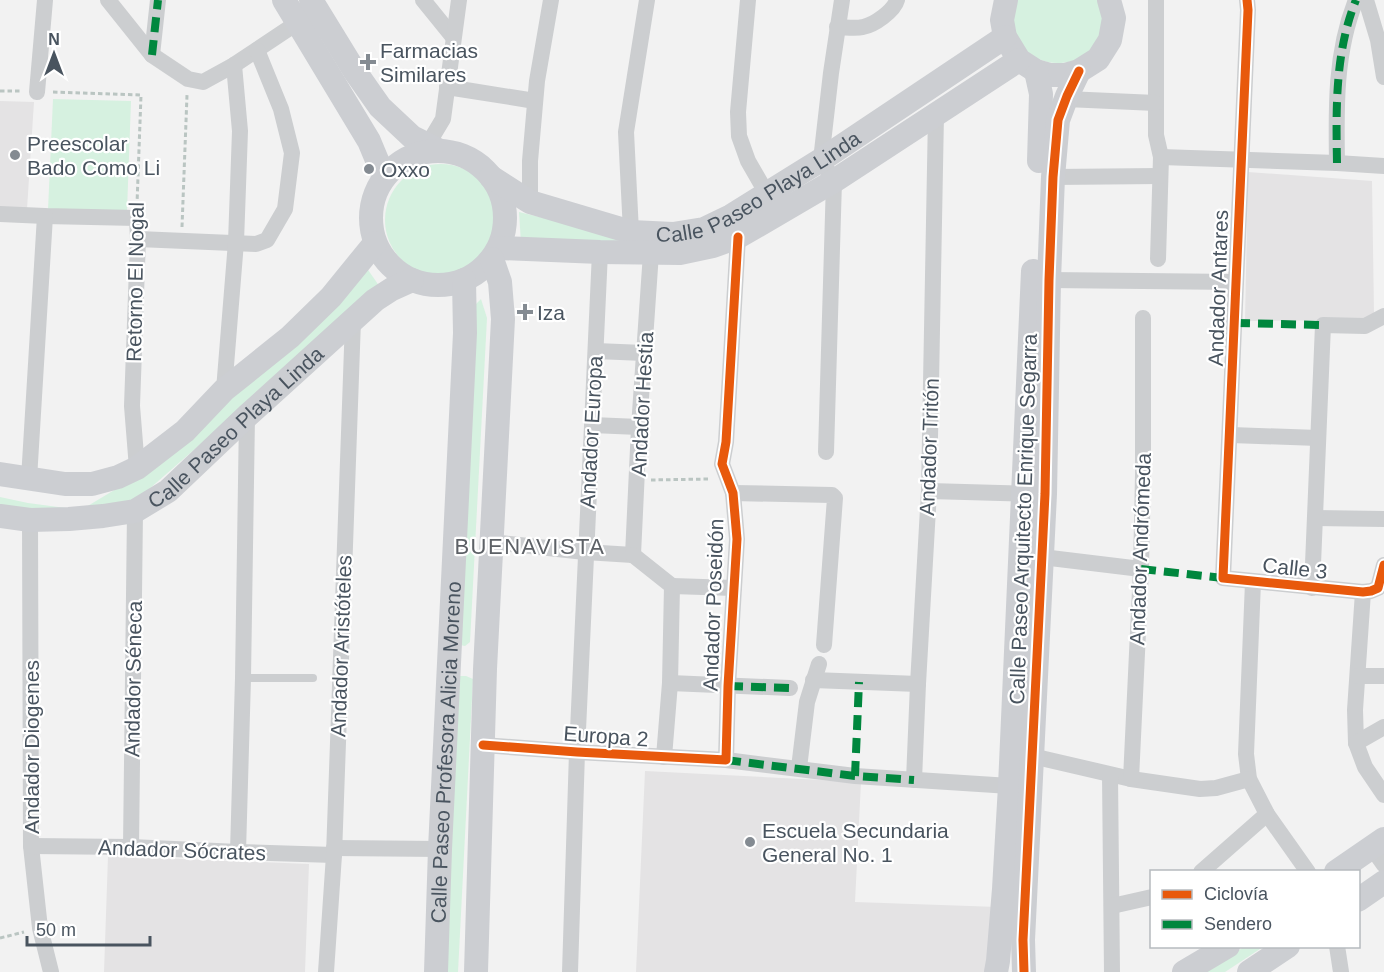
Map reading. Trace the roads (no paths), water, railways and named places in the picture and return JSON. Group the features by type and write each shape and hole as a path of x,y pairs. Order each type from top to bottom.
{"street":[{"path":"37,92 45,0"},
{"path":"108,0 152,55 188,79 203,82 257,50 308,10"},
{"path":"152,55 158,0"},
{"path":"284,0 308,10 380,107 412,136 434,148 477,163 491,177 503,199 506,224 495,253 480,272 447,285 429,285 412,280 396,271 384,258 375,243 371,226 371,209 384,177 400,163 434,148"},
{"path":"423,0 453,37"},
{"path":"434,148 443,119 459,0"},
{"path":"530,202 530,161 537,81 551,0"},
{"path":"631,232 626,132 647,0"},
{"path":"748,0 738,112 739,136 748,161 768,194"},
{"path":"826,452 834,181 821,160 842,0"},
{"path":"837,27 863,27 880,19 895,6 897,0"},
{"path":"1006,0 1002,20 1005,37 1027,65 1050,75 1065,75 1079,71 1098,59 1110,40 1114,18 1109,0"},
{"path":"1156,0 1156,135 1161,157 1158,259"},
{"name":"Andador Antares","path":"1223,578 1248,9 1246,0"},
{"path":"1337,163 1336,104 1342,51 1350,15 1356,0"},
{"path":"1366,0 1378,40 1384,77"},
{"path":"308,10 384,177"},
{"name":"Calle Paseo Playa Linda","path":"491,177 530,202 631,232 673,234 704,229 768,194 1005,37"},
{"path":"138,239 256,244 267,240 285,209 292,153 281,110 257,50"},
{"path":"225,390 236,242 240,131 234,65"},
{"name":"Calle Paseo Playa Linda","path":"495,253 680,253 713,246 738,237 834,181 936,114 1027,65"},
{"name":"Calle Paseo Arquitecto Enrique Segarra","path":"1024,972 1023,940 1042,557 1034,494 1041,94 1027,65"},
{"name":"Calle Paseo Arquitecto Enrique Segarra","path":"996,972 1034,494 1058,120 1079,71"},
{"path":"447,87 535,101"},
{"path":"1066,99 1156,103"},
{"name":"Andador Tritón","path":"914,780 929,491 936,114"},
{"path":"1161,157 1384,166"},
{"path":"1053,177 1161,176"},
{"path":"0,214 45,216 29,479"},
{"name":"Retorno El Nogal","path":"45,216 137,218 132,406 137,468"},
{"name":"Andador Poseidón","path":"726,760 737,539 730,486 722,464 726,442 738,237"},
{"name":"Calle Paseo Playa Linda","path":"0,474 65,484 92,484 118,477 137,468 185,431 225,390 290,337 331,297 375,243"},
{"name":"Andador Europa","path":"570,972 585,552 600,252"},
{"name":"Calle Paseo Profesora Alicia Moreno","path":"476,972 485,669 503,319 495,253"},
{"name":"Andador Hestia","path":"633,555 651,253"},
{"name":"Calle Paseo Playa Linda","path":"0,516 30,520 92,517 135,511 168,491 375,300 412,280"},
{"name":"Calle Paseo Profesora Alicia Moreno","path":"436,972 465,333 464,280"},
{"path":"1049,280 1236,282"},
{"path":"1312,588 1323,325 1365,326 1384,316"},
{"name":"Andador Andrómeda","path":"1131,779 1141,569 1143,318"},
{"name":"Andador Aristóteles","path":"326,972 334,852 353,320"},
{"path":"596,351 644,353"},
{"path":"238,852 247,416"},
{"path":"592,425 639,427"},
{"path":"1231,435 1318,438"},
{"path":"730,486 836,498 824,645"},
{"path":"929,491 1034,494"},
{"name":"Andador Séneca","path":"131,847 135,511"},
{"path":"1315,518 1384,519"},
{"name":"Andador Diogenes","path":"30,520 31,846 40,928 51,972"},
{"path":"492,542 633,555 672,586 734,588"},
{"path":"1042,557 1141,569"},
{"path":"1384,565 1378,588 1362,592 1355,710 1356,743 1365,767 1384,795"},
{"name":"Calle 3","path":"1223,578 1362,592"},
{"path":"1253,582 1246,754 1249,778 1266,814 1307,870"},
{"path":"664,757 670,683 672,586"},
{"path":"799,768 806,711 819,664"},
{"path":"449,668 485,669"},
{"path":"1358,676 1384,676"},
{"path":"813,681 918,684"},
{"path":"670,683 790,688"},
{"path":"1356,743 1384,727"},
{"name":"Europa 2","path":"483,745 726,760 855,776 1010,786"},
{"path":"1032,756 1110,775 1200,789 1216,788 1249,778"},
{"path":"1110,775 1112,972"},
{"path":"1203,870 1266,814"},
{"name":"Andador Sócrates","path":"31,846 131,847 238,852 440,849"},
{"path":"1340,870 1380,851"},
{"path":"1360,899 1384,882"},
{"path":"1112,906 1150,897"},
{"path":"1184,972 1225,948"},
{"path":"1248,972 1285,948"},
{"path":"1337,948 1341,972"}],"lane":[{"path":"243,678 313,678"}],"place":[{"name":"Farmacias Similares","path":"368,62"},
{"name":"Preescolar Bado Como Li","path":"15,155"},
{"name":"Oxxo","path":"369,169"},
{"name":"Iza","path":"525,312"},
{"name":"Escuela Secundaria General No. 1","path":"750,842"}],"district":[{"name":"BUENAVISTA","path":"530,546"}]}
